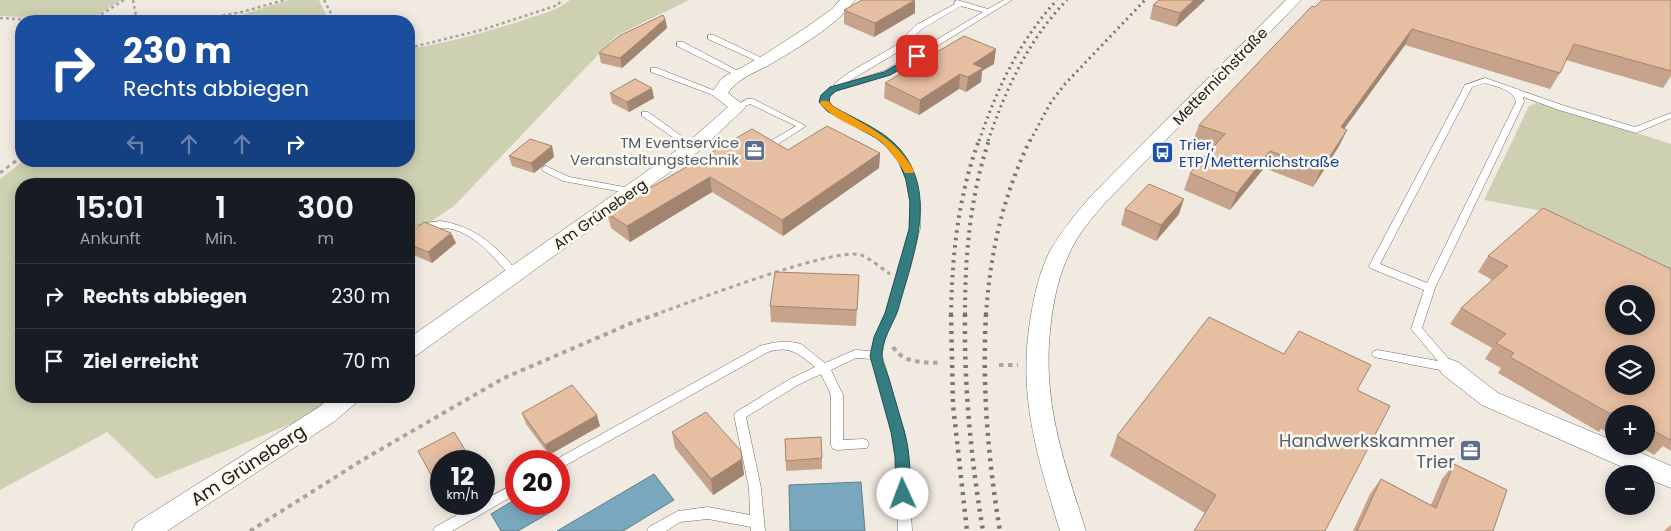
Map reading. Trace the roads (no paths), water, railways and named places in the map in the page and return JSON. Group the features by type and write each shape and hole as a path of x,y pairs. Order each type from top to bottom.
{"street":[{"path":"738,107 719,94 728,81 767,59 833,15 848,0"},
{"name":"Metternichstraße","path":"1073,531 1043,427 1036,366 1040,323 1051,270 1059,254 1084,217 1130,166 1294,0"},
{"name":"Am Grüneberg","path":"415,345 693,147 738,107"},
{"path":"1450,368 1490,399 1671,477"},
{"name":"Am Grüneberg","path":"145,531 327,414 340,403"}],"lane":[{"path":"833,89 887,73 1009,0"},
{"path":"905,531 902,457 876,356 915,229 916,202 908,169 902,159 880,136 826,105 825,95 851,75 898,48 919,27 957,2 989,12"},
{"path":"711,37 767,59"},
{"path":"680,44 740,74"},
{"path":"654,70 719,94"},
{"path":"1430,288 1374,266 1469,85 1485,80 1562,108 1636,130 1671,115"},
{"path":"1450,368 1416,329 1430,288 1520,102 1519,96 1512,89"},
{"path":"738,107 750,101 802,126 772,144"},
{"path":"645,114 693,147"},
{"path":"546,169 567,181 616,186 633,191"},
{"path":"415,230 422,227 448,224 460,228 474,235 487,245 514,274"},
{"path":"570,458 764,349 778,345 797,347 824,368 837,395 837,446 863,444"},
{"path":"654,531 678,517 708,513 757,526 755,488 740,415 794,382 854,354 876,356"},
{"path":"1378,354 1450,368"},
{"path":"440,531 505,494"}],"water":[{"path":"654,474 674,500 623,531 557,531"},
{"path":"861,482 865,531 790,531 789,485"},
{"path":"505,506 505,515 545,515 518,531 501,531 492,515 495,515 495,512"}],"railway":[{"path":"979,141 993,103 1020,49 1043,16 1057,0"},
{"path":"988,141 1002,103 1030,48 1053,15 1067,0"},
{"path":"1030,141 1051,102 1065,84 1145,0"},
{"path":"951,315 955,248 961,205 979,140"},
{"path":"965,315 966,270 970,226 977,183 989,140"},
{"path":"986,315 991,269 999,225 1012,182 1030,140"},
{"path":"986,314 985,369 987,423 1000,531"},
{"path":"951,315 953,405 967,531"},
{"path":"965,315 969,423 983,531"}],"place":[{"name":"TM Eventservice Veranstaltungstechnik","path":"755,151"},
{"name":"Trier, ETP/Metternichstraße","path":"1163,153"},
{"name":"Handwerkskammer Trier","path":"1471,450"}]}
